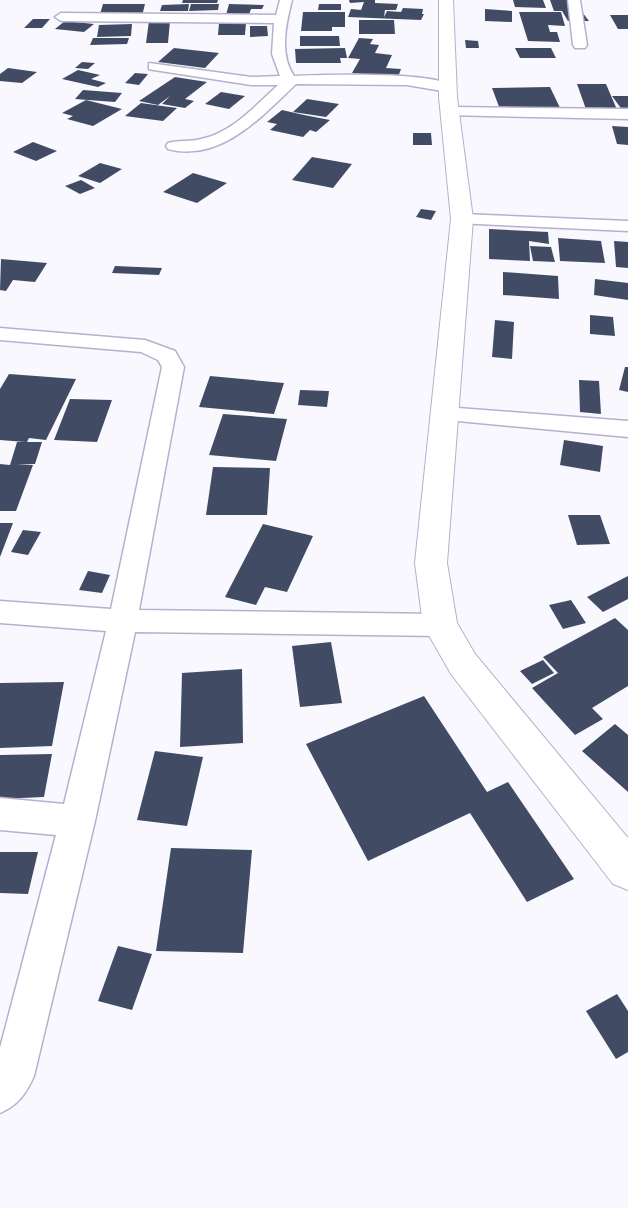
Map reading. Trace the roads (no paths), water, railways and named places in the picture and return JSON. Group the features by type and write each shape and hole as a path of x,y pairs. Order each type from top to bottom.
{"street":[{"path":"286,0 281,19 279,65 291,81"},
{"path":"446,0 449,100 462,219 431,563 440,625 463,664 628,870"},
{"path":"574,0 580,45"},
{"path":"61,17 281,19"},
{"path":"154,66 251,81 349,79 407,81 449,100 628,114"},
{"path":"174,146 204,144 220,138 238,127 291,81"},
{"path":"462,219 628,226"},
{"path":"0,334 145,346 167,356 173,367 124,621 78,821 13,1076 0,1092"},
{"path":"445,414 628,429"},
{"path":"0,612 124,621 440,625"},
{"path":"0,814 78,821"}]}
